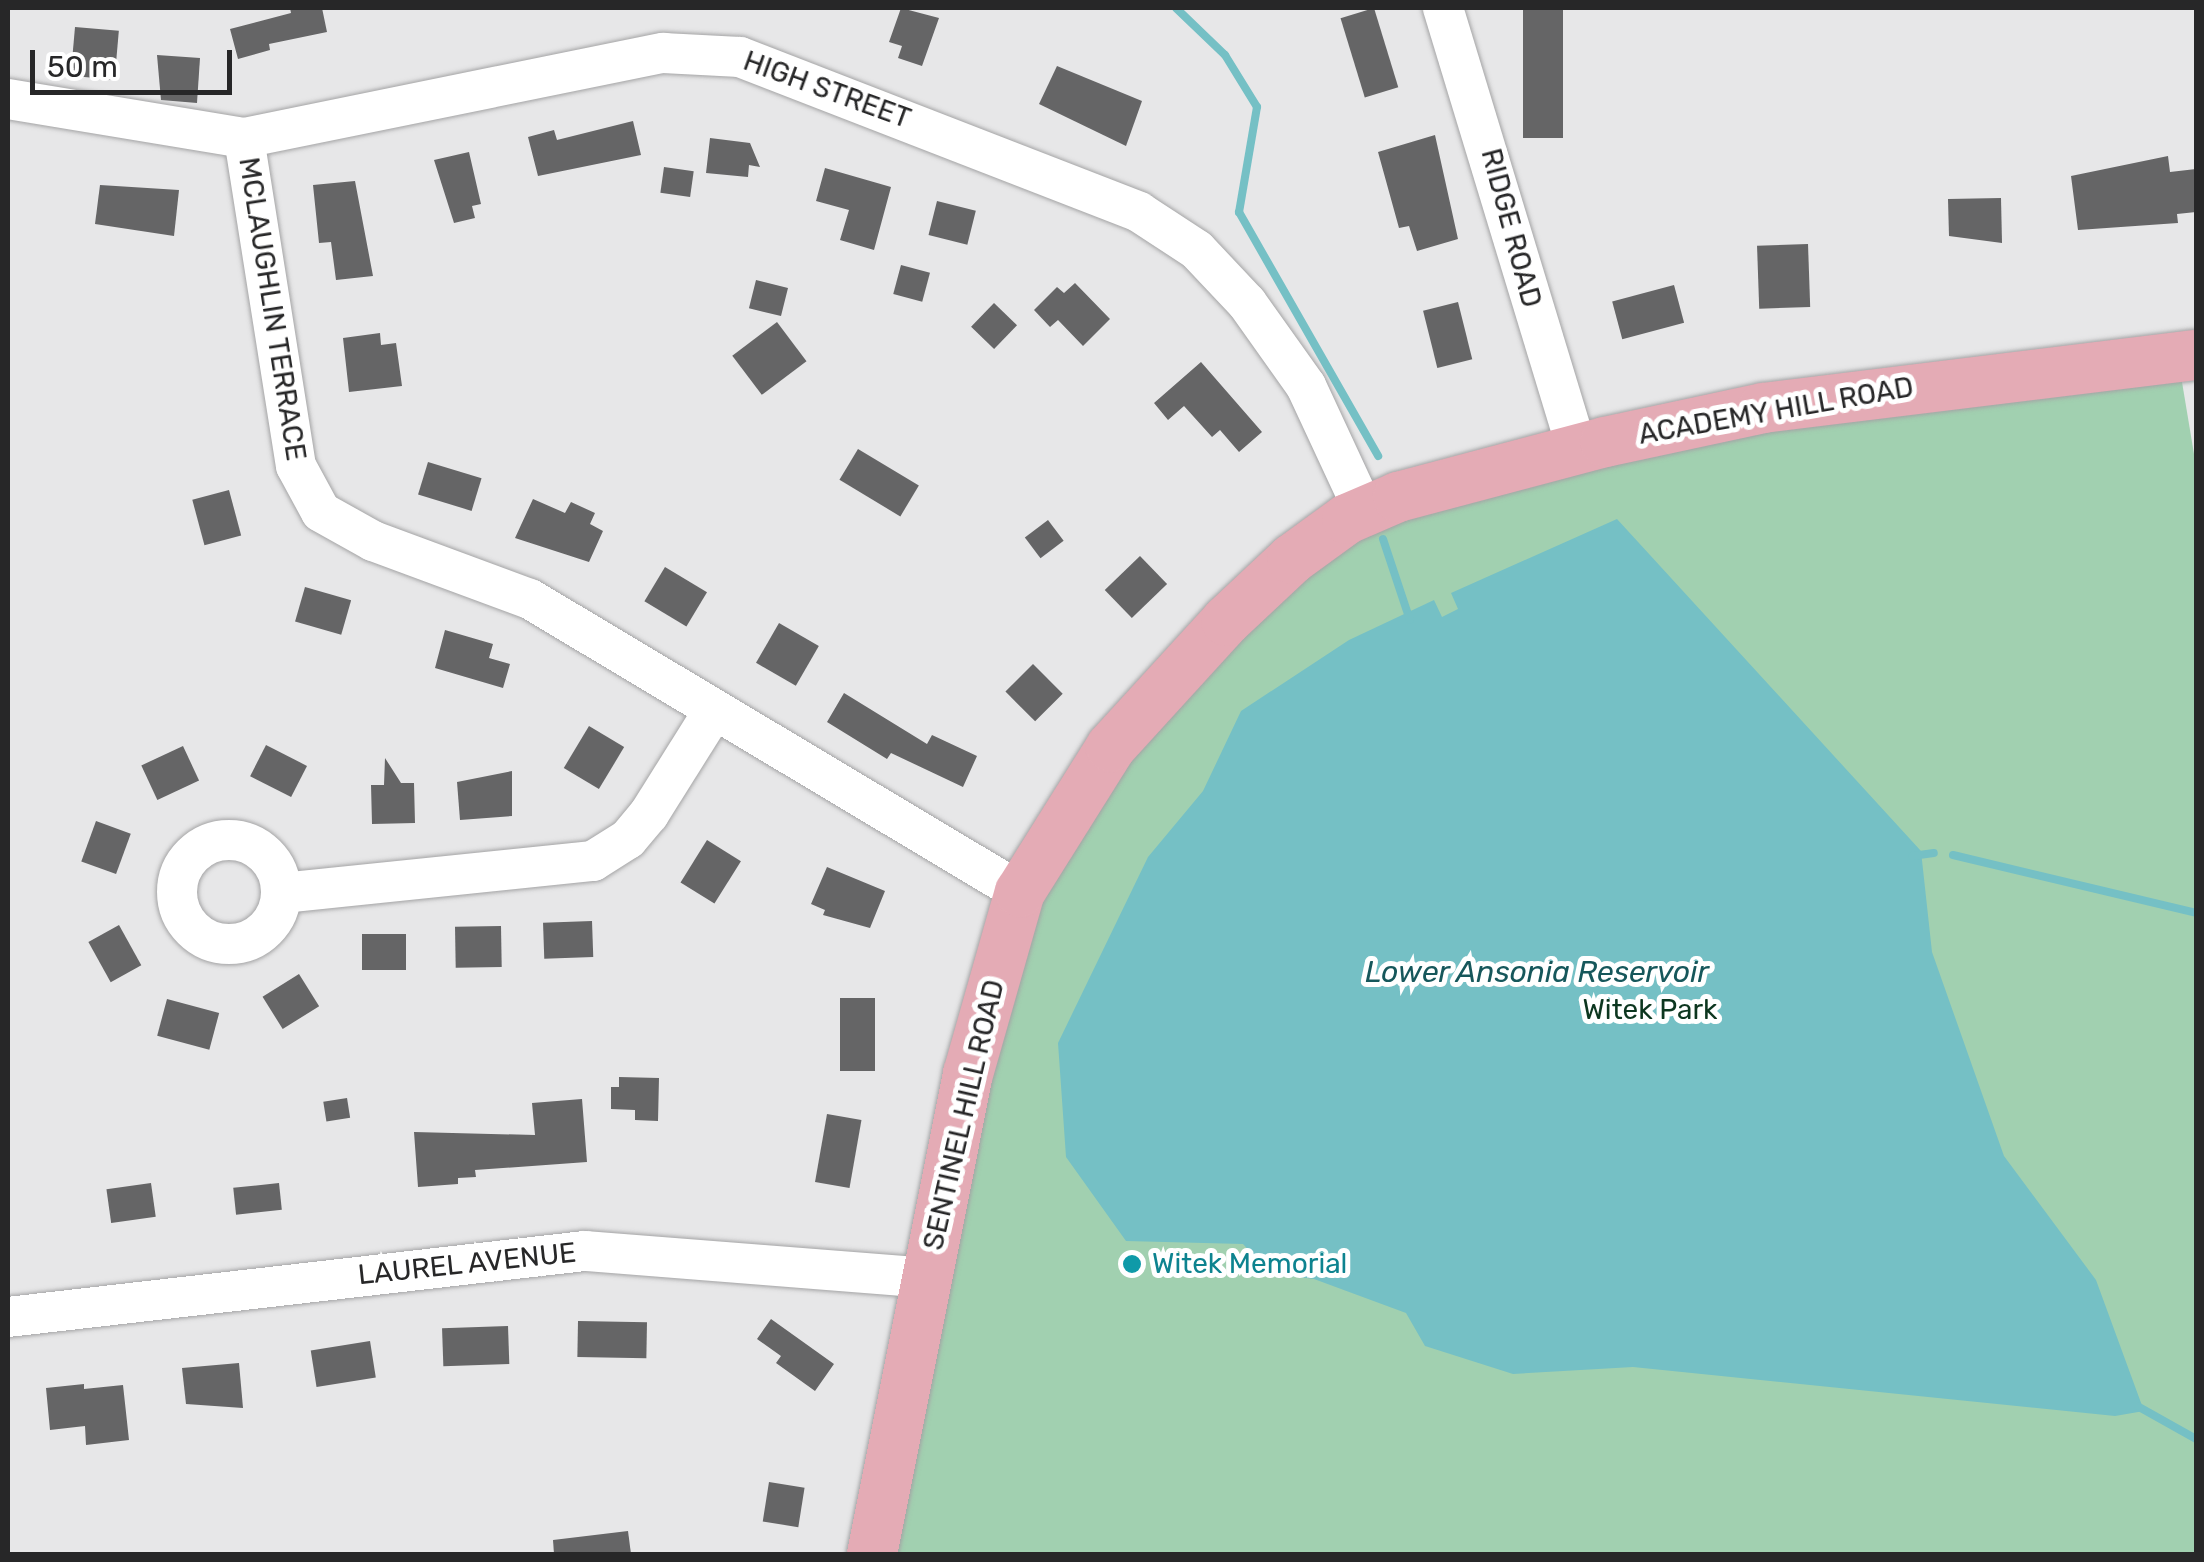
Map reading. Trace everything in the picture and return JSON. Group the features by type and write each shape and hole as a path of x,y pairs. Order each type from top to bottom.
{"main road":[{"name":"ACADEMY HILL ROAD","path":"1364,511 1577,449 1762,408 2196,354"},
{"name":"SENTINEL HILL ROAD","path":"872,1554 968,1074 1020,892 1072,802 1148,703 1292,560 1364,511"}],"street":[{"name":"RIDGE ROAD","path":"1443,8 1577,449"},
{"name":"HIGH STREET","path":"8,99 244,138 663,53 740,58 952,135 1167,228 1223,274 1306,386 1364,511"},
{"name":"MCLAUGHLIN TERRACE","path":"244,138 296,466 321,512 373,541 530,599 713,712 1020,892"},
{"path":"282,893 593,861 628,838 649,814 713,712"},
{"name":"LAUREL AVENUE","path":"8,1317 585,1251 928,1278"}],"green space":[{"name":"Witek Park","path":"2181,376 2196,466 2196,1554 886,1554 980,1051 1035,893 1171,700 1326,555 1427,504 1764,426"}],"water":[{"name":"Lower Ansonia Reservoir","path":"1617,519 1921,851 1932,952 2004,1156 2096,1280 2144,1411 2115,1416 1633,1367 1513,1374 1425,1346 1406,1313 1314,1279 1269,1273 1243,1244 1126,1241 1066,1157 1058,1043 1148,857 1203,791 1241,711 1349,640 1434,600 1442,617 1458,609 1451,593"}],"building":[{"path":"290,8 322,8 327,32 269,44 270,50 238,59 230,29 291,13"},
{"path":"901,8 939,18 922,66 898,58 902,46 889,42"},
{"path":"1374,8 1398,87 1365,98 1341,18"},
{"path":"1523,8 1563,8 1563,138 1523,138"},
{"path":"75,27 119,31 115,80 71,76"},
{"path":"157,55 200,58 197,103 161,100"},
{"path":"1057,66 1142,101 1126,146 1039,104"},
{"path":"633,121 641,155 538,176 528,137 554,130 557,140"},
{"path":"1435,135 1458,239 1417,251 1409,226 1399,228 1378,152"},
{"path":"710,138 750,143 760,167 749,165 748,177 706,173"},
{"path":"469,152 481,204 472,206 475,218 454,223 434,160"},
{"path":"2168,156 2170,172 2196,169 2196,212 2177,214 2178,223 2078,230 2071,176"},
{"path":"664,167 694,171 690,197 660,193"},
{"path":"825,168 891,187 874,250 840,240 849,210 816,201"},
{"path":"355,181 373,276 336,280 331,242 319,243 313,185"},
{"path":"100,185 179,190 174,236 95,224"},
{"path":"2001,198 2002,243 1949,236 1948,199"},
{"path":"937,201 976,211 967,245 929,235"},
{"path":"1808,244 1810,307 1759,309 1757,246"},
{"path":"901,265 930,273 922,302 893,294"},
{"path":"756,280 788,288 781,316 749,308"},
{"path":"1075,283 1110,319 1083,346 1058,320 1050,327 1034,310 1057,287 1064,293"},
{"path":"1674,285 1684,323 1622,339 1612,302"},
{"path":"1458,302 1472,359 1437,368 1423,311"},
{"path":"994,303 1017,325 994,349 971,327"},
{"path":"777,322 806,361 762,395 732,356"},
{"path":"380,333 381,345 396,343 402,386 349,392 343,338"},
{"path":"1201,362 1262,432 1239,452 1220,430 1212,437 1184,406 1168,420 1154,403"},
{"path":"858,449 919,486 900,516 839,480"},
{"path":"428,462 482,478 472,511 418,495"},
{"path":"229,490 241,535 204,545 192,500"},
{"path":"533,499 565,513 571,502 595,513 590,524 603,531 589,562 515,538"},
{"path":"1048,520 1064,541 1040,558 1025,537"},
{"path":"1140,556 1167,584 1132,618 1105,590"},
{"path":"665,567 707,592 686,627 644,601"},
{"path":"305,587 351,600 341,635 295,622"},
{"path":"779,623 819,646 796,686 756,663"},
{"path":"445,630 493,644 489,658 510,664 503,688 435,668"},
{"path":"1033,664 1063,694 1035,721 1005,692"},
{"path":"844,693 927,744 932,735 977,756 963,787 891,753 887,759 827,722"},
{"path":"589,726 624,747 599,789 564,768"},
{"path":"266,745 307,766 291,797 250,776"},
{"path":"183,746 199,780 157,800 141,765"},
{"path":"385,758 401,783 414,783 415,823 372,824 371,785 384,785"},
{"path":"512,771 512,816 460,820 457,782"},
{"path":"96,821 131,834 116,874 81,861"},
{"path":"707,840 741,861 714,904 681,882"},
{"path":"827,867 885,891 870,928 823,915 825,910 811,904"},
{"path":"592,921 593,957 544,959 543,923"},
{"path":"119,925 141,965 111,982 88,942"},
{"path":"501,926 502,967 456,968 455,927"},
{"path":"362,934 406,934 406,970 362,970"},
{"path":"299,974 319,1006 283,1029 263,997"},
{"path":"840,998 875,998 875,1071 840,1071"},
{"path":"167,999 219,1013 209,1050 157,1036"},
{"path":"619,1077 659,1078 658,1121 635,1120 635,1110 611,1109 611,1087 619,1087"},
{"path":"347,1098 350,1118 326,1122 323,1102"},
{"path":"582,1099 587,1162 475,1170 476,1177 458,1178 458,1184 418,1187 414,1132 535,1135 532,1103"},
{"path":"827,1114 861,1120 849,1188 815,1182"},
{"path":"151,1183 156,1217 111,1223 106,1189"},
{"path":"279,1183 282,1210 236,1215 233,1188"},
{"path":"771,1319 834,1364 815,1391 776,1363 781,1356 757,1339"},
{"path":"578,1321 647,1322 646,1358 577,1357"},
{"path":"508,1326 509,1364 443,1366 442,1328"},
{"path":"370,1341 376,1378 317,1387 311,1350"},
{"path":"239,1363 243,1408 186,1404 182,1368"},
{"path":"84,1384 84,1389 123,1385 129,1440 86,1445 85,1426 50,1430 46,1388"},
{"path":"769,1482 805,1488 798,1527 763,1522"},
{"path":"628,1531 631,1554 554,1554 553,1540"}],"waterway":[{"path":"1176,8 1225,55 1257,107 1239,212 1378,456"},
{"path":"1383,539 1410,620"},
{"path":"1912,856 1934,853"},
{"path":"1953,855 2196,913"},
{"path":"2139,1407 2196,1439"}],"place":[{"name":"Witek Memorial","path":"1132,1264"}]}
